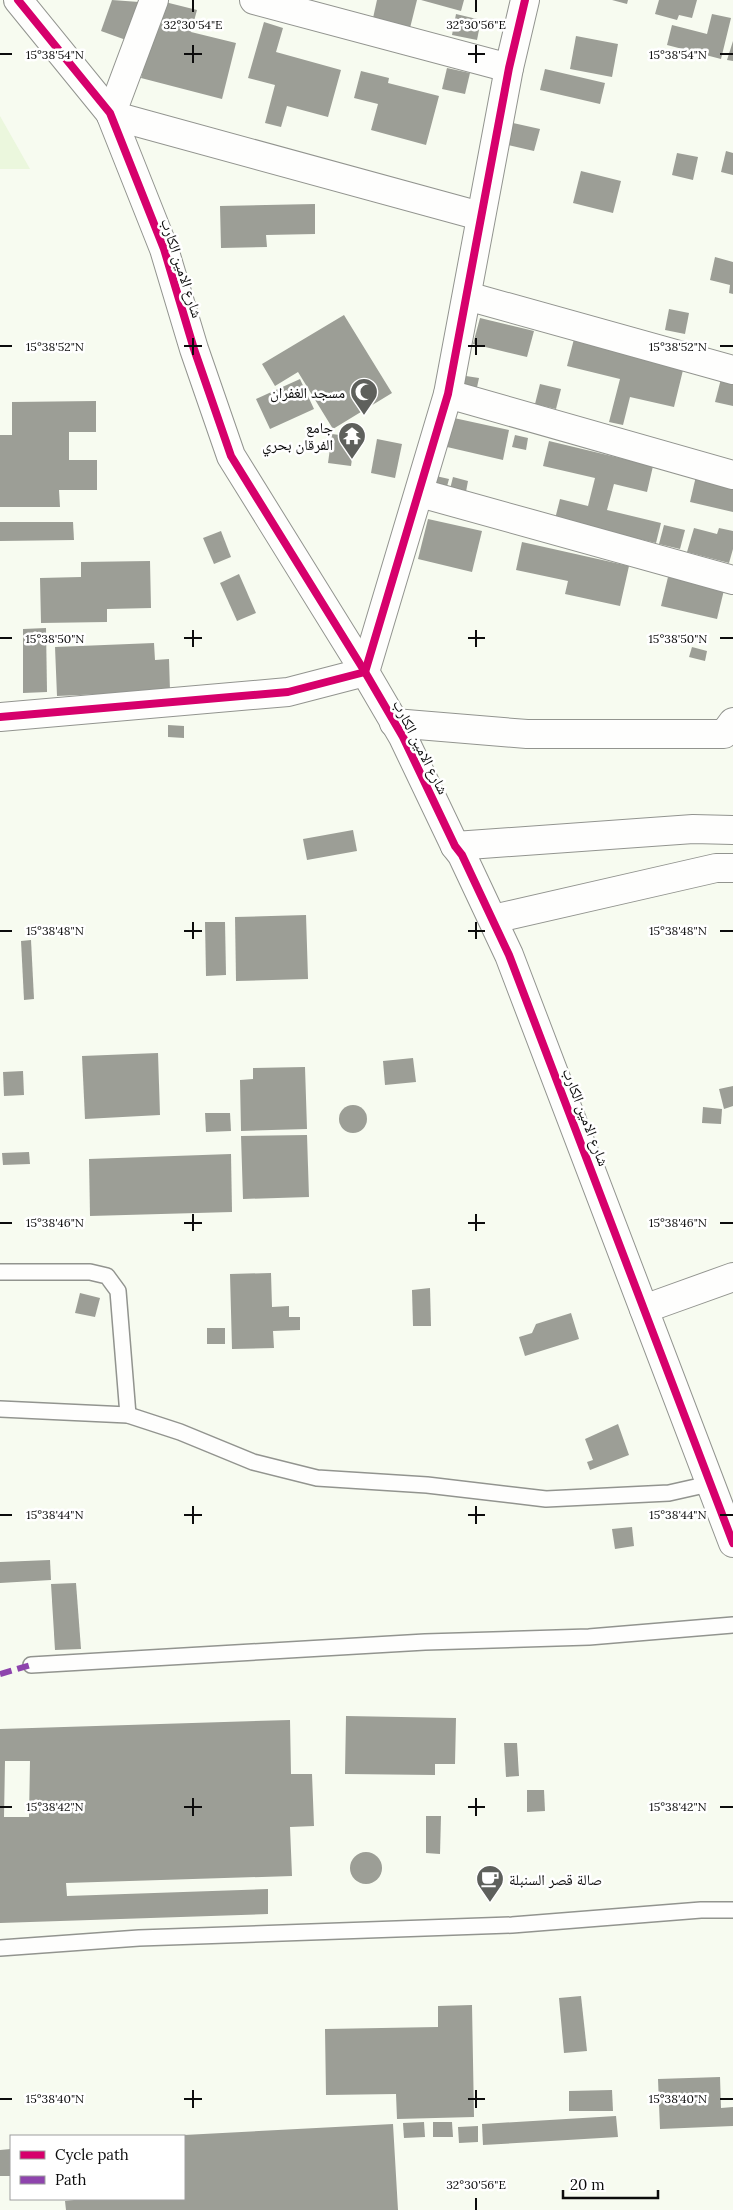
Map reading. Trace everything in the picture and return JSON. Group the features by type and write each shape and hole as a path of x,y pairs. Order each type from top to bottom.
{"street":[{"name":"شارع الامين الكارب","path":"18,0 110,114 164,249 194,349 231,456 366,672 394,723 455,846 462,855 493,919 509,955 733,1543"},
{"path":"154,0 110,114 480,216"},
{"path":"254,0 509,68"},
{"path":"0,718 288,692 366,672 448,394 509,68 526,0"},
{"path":"467,296 733,370"},
{"path":"448,394 733,475"},
{"path":"420,493 733,580"},
{"path":"394,723 527,734 730,729"},
{"path":"455,846 692,829 733,830"},
{"path":"493,919 716,868 733,868"},
{"path":"644,1310 733,1277"}],"lane":[{"path":"0,1272 90,1272 107,1276 118,1290 128,1415"},
{"path":"0,1408 128,1415 180,1432 253,1462 317,1478 427,1485 546,1499 669,1493 709,1484"},
{"path":"31,1665 424,1642 589,1637 733,1626"},
{"path":"0,1948 139,1938 512,1925 701,1910 733,1910"}],"green space":[{"path":"0,116 30,169 0,169"}],"building":[{"path":"112,0 139,2 126,40 101,31"},
{"path":"377,0 417,0 410,28 373,18"},
{"path":"421,0 464,0 461,11"},
{"path":"612,0 628,0 627,4"},
{"path":"659,0 697,0 692,18 679,15 677,20 655,14"},
{"path":"161,1 197,10 191,32 236,43 222,99 141,78"},
{"path":"456,14 481,20 477,40 452,35"},
{"path":"712,14 731,18 721,59 667,45 672,25 707,34"},
{"path":"264,22 283,28 276,52 341,70 328,117 287,106 281,127 265,123 275,85 248,78"},
{"path":"576,36 618,44 612,77 570,69"},
{"path":"733,41 733,61 727,60"},
{"path":"447,68 470,73 465,94 442,89"},
{"path":"545,69 605,83 600,104 540,90"},
{"path":"361,71 389,78 388,83 439,96 426,145 371,130 378,104 354,98"},
{"path":"513,123 540,129 534,151 508,145"},
{"path":"726,151 733,153 733,175 721,172"},
{"path":"677,153 698,157 693,180 672,175"},
{"path":"581,171 621,181 613,213 573,203"},
{"path":"315,204 315,234 266,235 267,247 221,248 220,206"},
{"path":"715,257 733,262 733,294 729,293 730,285 710,280"},
{"path":"669,309 689,313 685,334 665,330"},
{"path":"344,315 392,393 333,429 298,372 275,386 262,364"},
{"path":"480,318 534,331 527,357 473,344"},
{"path":"574,339 684,366 674,407 630,397 623,425 609,422 620,379 567,366"},
{"path":"722,375 733,378 733,406 715,402"},
{"path":"466,376 479,378 476,392 463,389"},
{"path":"300,379 314,409 270,429 256,399"},
{"path":"540,384 561,389 556,409 535,404"},
{"path":"96,401 96,432 69,432 69,460 97,460 97,490 59,490 60,507 0,507 0,435 12,435 12,402"},
{"path":"454,418 509,430 503,460 447,447"},
{"path":"332,434 355,437 351,466 328,463"},
{"path":"515,435 528,438 526,450 512,447"},
{"path":"377,439 402,444 395,478 371,473"},
{"path":"549,441 653,466 647,492 614,484 607,510 661,523 656,543 555,519 560,499 588,506 595,478 543,466"},
{"path":"436,476 449,479 446,490 434,487"},
{"path":"696,476 733,484 733,512 690,502"},
{"path":"453,477 468,481 465,497 449,493"},
{"path":"428,519 482,531 472,572 418,559"},
{"path":"0,522 73,522 74,540 0,541"},
{"path":"664,525 685,530 680,549 659,544"},
{"path":"694,528 717,534 719,528 733,531 733,549 729,563 687,552"},
{"path":"221,531 231,557 214,564 203,538"},
{"path":"522,542 629,566 620,606 565,594 568,581 516,570"},
{"path":"150,561 151,608 107,609 107,622 41,623 40,578 81,577 81,562"},
{"path":"239,574 256,613 237,621 220,583"},
{"path":"668,577 724,590 717,619 661,606"},
{"path":"46,628 47,692 23,693 23,629"},
{"path":"154,643 155,660 169,659 170,691 57,696 55,647"},
{"path":"692,647 707,651 705,661 689,657"},
{"path":"168,725 184,726 184,738 168,737"},
{"path":"353,830 357,851 307,860 303,839"},
{"path":"306,915 308,979 236,981 235,917"},
{"path":"205,922 225,922 226,975 206,976"},
{"path":"31,940 34,999 24,1000 21,941"},
{"path":"158,1053 160,1115 85,1119 82,1056"},
{"path":"413,1058 416,1082 385,1085 383,1061"},
{"path":"305,1067 307,1129 241,1131 240,1080 253,1079 253,1068"},
{"path":"23,1071 24,1095 4,1096 3,1072"},
{"path":"733,1086 733,1106 724,1109 719,1089"},
{"path":"353,1105 363,1109 367,1119 363,1129 353,1133 343,1129 339,1119 343,1109"},
{"path":"703,1107 722,1109 721,1124 702,1123"},
{"path":"205,1113 230,1113 231,1131 206,1132"},
{"path":"307,1135 309,1197 243,1199 241,1136"},
{"path":"29,1152 30,1164 3,1165 2,1153"},
{"path":"231,1154 232,1212 90,1216 89,1159"},
{"path":"271,1273 272,1307 289,1306 289,1317 300,1317 300,1330 273,1331 274,1348 232,1349 230,1274"},
{"path":"430,1288 431,1326 413,1326 412,1290"},
{"path":"80,1293 100,1298 95,1317 75,1313"},
{"path":"571,1313 579,1339 525,1356 519,1337 532,1333 536,1324"},
{"path":"207,1328 225,1328 225,1344 207,1344"},
{"path":"618,1424 629,1455 590,1470 587,1462 593,1460 585,1439"},
{"path":"632,1527 634,1546 615,1549 612,1529"},
{"path":"50,1560 51,1580 0,1583 0,1562"},
{"path":"76,1583 81,1649 55,1650 51,1584"},
{"path":"346,1716 456,1718 455,1764 435,1764 435,1775 345,1774"},
{"path":"290,1720 291,1774 312,1774 314,1826 290,1827 292,1876 66,1883 67,1896 268,1889 268,1914 0,1923 0,1729","holes":["5,1761 30,1761 29,1817 4,1817"]},
{"path":"504,1743 517,1743 519,1776 506,1777"},
{"path":"527,1790 544,1790 545,1811 527,1812"},
{"path":"426,1816 441,1816 440,1854 426,1853"},
{"path":"366,1852 372,1853 377,1857 381,1862 381,1874 377,1879 372,1883 366,1884 360,1883 355,1879 351,1874 350,1868 351,1862 355,1857 360,1853"},
{"path":"581,1996 587,2051 564,2053 559,1998"},
{"path":"472,2005 474,2117 397,2119 396,2094 326,2095 325,2029 438,2027 438,2006"},
{"path":"720,2077 721,2108 733,2107 733,2126 660,2129 658,2079"},
{"path":"612,2090 613,2111 569,2111 569,2091"},
{"path":"616,2116 618,2137 483,2145 482,2124"},
{"path":"424,2122 425,2137 404,2138 403,2123"},
{"path":"433,2122 452,2122 453,2137 433,2137"},
{"path":"393,2124 398,2210 66,2210 65,2201 74,2200 185,2200 184,2135"},
{"path":"478,2126 478,2142 459,2143 458,2127"},
{"path":"10,2149 10,2176 0,2176 0,2150"}],"marked path":[{"path":"0,1674 31,1665"}],"cycle path":[{"path":"18,0 110,113 164,249 194,349 231,456 365,672 403,737 509,955 733,1543"},
{"path":"0,717 288,692 365,672 448,394 509,68 525,0"}],"place":[{"name":"مسجد الغفران","path":"364,416"},
{"name":"جامع الفرقان بحري","path":"352,460"},
{"name":"صالة قصر السنبلة","path":"490,1903"}]}
